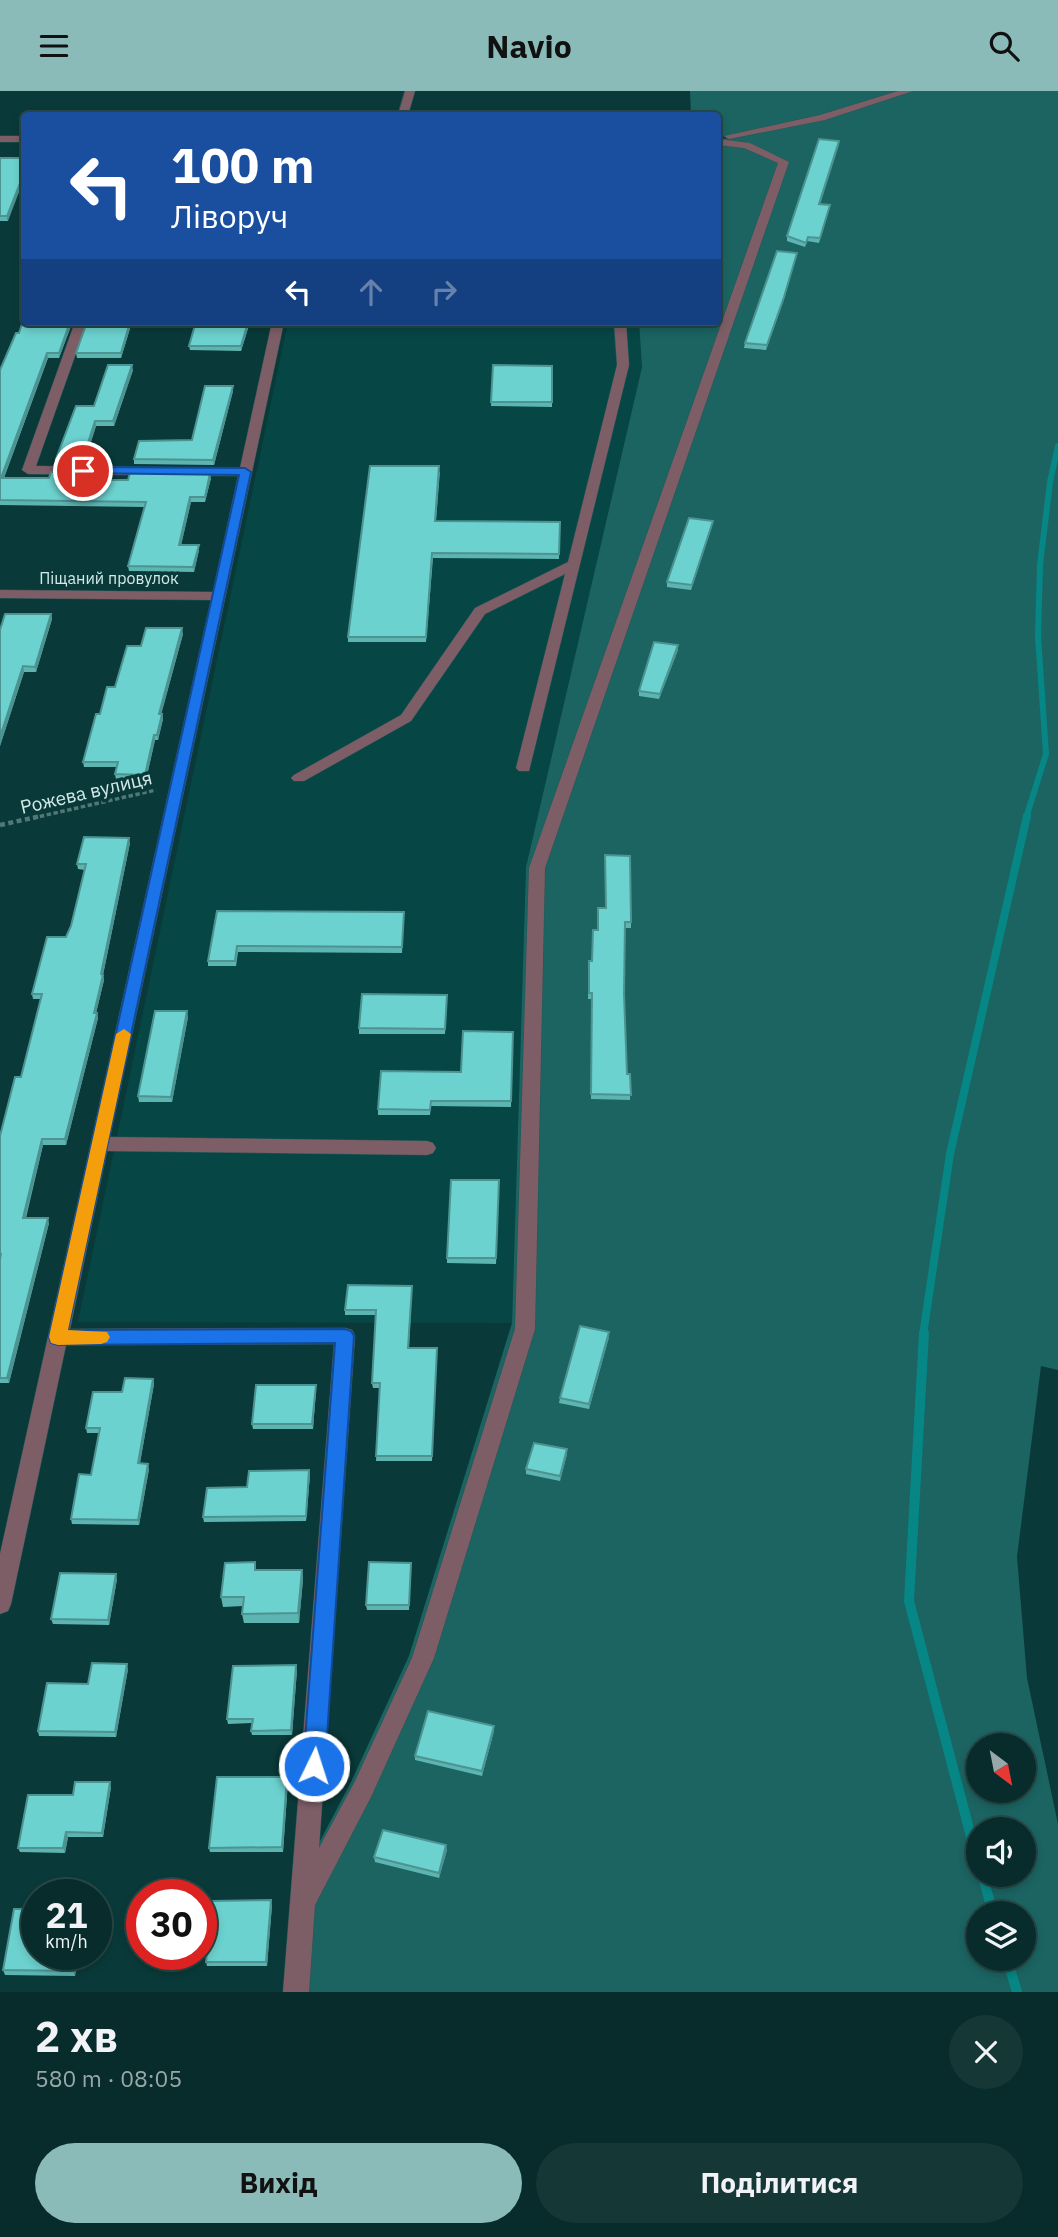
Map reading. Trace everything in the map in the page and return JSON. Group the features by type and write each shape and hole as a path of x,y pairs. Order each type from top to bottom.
{"street":[{"path":"404,112 410,91"},
{"path":"721,139 822,118 908,91"},
{"path":"0,139 21,139"},
{"path":"304,1900 363,1789 423,1658 524,1329 537,867 784,162 746,145 721,141"},
{"path":"81,326 29,470 245,472"},
{"path":"0,1604 277,326"},
{"path":"524,768 623,365 620,326"},
{"path":"299,778 406,718 480,611 573,565"},
{"name":"Піщаний провулок","path":"0,594 218,596"},
{"path":"100,1144 427,1148"},
{"path":"58,1337 345,1336 296,1992"}],"path":[{"name":"Рожева вулиця","path":"0,825 177,785"}],"shaded area":[{"path":"690,91 1058,91 1058,1370 1041,1366 1017,1557 1027,1678 1058,1824 1058,1992 304,1992 319,1843 351,1782 409,1656 512,1323 526,867 642,367 639,326 721,326 721,139 741,135 721,137 721,112 691,112"},
{"path":"287,326 639,326 642,367 526,867 512,1323 78,1322"}],"building":[{"path":"819,139 839,141 819,204 830,205 820,238 808,237 806,243 787,236"},
{"path":"0,158 21,158 21,181 7,216 0,216"},
{"path":"777,251 797,253 784,297 767,345 745,343"},
{"path":"21,326 69,326 59,353 47,353 1,478 49,478 51,472 78,472 76,480 128,480 130,473 210,473 205,497 190,497 179,545 199,545 193,567 128,566 146,502 0,500 0,370 16,333 19,333"},
{"path":"86,326 129,326 121,353 76,353"},
{"path":"195,326 247,326 241,346 189,346"},
{"path":"108,365 132,365 113,421 95,421 83,459 56,459 76,406 94,406"},
{"path":"493,365 552,366 552,402 491,402"},
{"path":"205,386 233,386 213,460 134,459 139,441 192,440"},
{"path":"370,466 439,466 435,521 560,522 559,554 432,553 426,637 348,637"},
{"path":"689,518 713,521 692,585 667,582"},
{"path":"5,614 51,614 35,667 23,666 0,737 0,630"},
{"path":"146,628 182,628 145,775 115,774 118,762 83,762 96,714 100,714 107,687 115,687 127,646 141,646"},
{"path":"654,642 678,645 660,694 639,691"},
{"path":"84,837 129,838 101,974 103,975 94,1013 97,1013 65,1139 42,1139 23,1218 48,1218 7,1378 0,1378 0,1136 15,1077 21,1077 42,994 32,994 47,937 66,937 71,926 86,864 77,864"},
{"path":"605,855 630,856 631,922 625,922 624,994 627,1074 630,1074 631,1095 591,1094 592,993 589,993 589,961 592,961 593,930 598,930 598,908 606,908"},
{"path":"217,911 404,912 402,947 237,946 235,961 208,961"},
{"path":"362,994 447,995 445,1029 359,1028"},
{"path":"155,1011 187,1011 171,1097 138,1096"},
{"path":"463,1031 513,1032 511,1101 431,1101 430,1110 378,1109 381,1071 461,1072"},
{"path":"451,1180 499,1180 496,1258 447,1258"},
{"path":"348,1285 412,1286 408,1348 437,1348 432,1456 376,1456 380,1383 372,1383 376,1310 345,1310"},
{"path":"580,1326 609,1332 589,1404 560,1398"},
{"path":"125,1378 153,1379 138,1463 148,1464 138,1520 71,1519 79,1474 91,1475 100,1428 86,1428 93,1392 122,1392"},
{"path":"256,1385 316,1385 312,1424 252,1424"},
{"path":"534,1443 567,1449 560,1476 526,1469"},
{"path":"309,1470 306,1516 203,1517 207,1488 247,1487 249,1471"},
{"path":"255,1562 255,1570 302,1570 298,1613 242,1614 244,1597 221,1597 225,1563"},
{"path":"369,1562 411,1563 409,1605 366,1605"},
{"path":"60,1573 116,1574 108,1620 51,1619"},
{"path":"92,1663 127,1664 115,1732 38,1731 47,1683 88,1684"},
{"path":"296,1665 291,1730 251,1731 253,1719 227,1719 233,1666"},
{"path":"428,1711 494,1726 482,1771 415,1756"},
{"path":"217,1777 287,1777 282,1847 209,1848"},
{"path":"75,1782 110,1782 102,1833 66,1832 63,1848 18,1848 28,1795 73,1795"},
{"path":"383,1830 446,1845 439,1873 374,1857"},
{"path":"271,1900 266,1962 217,1962 217,1901"},
{"path":"14,1909 21,1909 21,1970 73,1970 73,1971 3,1970"}],"waterway":[{"path":"1026,818 1046,754 1038,636 1040,565 1050,482 1058,446"},
{"path":"923,1335 950,1154 1027,816"},
{"path":"924,1333 909,1601 966,1817"},
{"path":"986,1887 990,1901"},
{"path":"1011,1971 1017,1992"}],"slow traffic":[{"path":"101,1337 58,1337 124,1034"}],"route":[{"path":"83,471 245,472 58,1337 345,1336 314,1766"}]}
